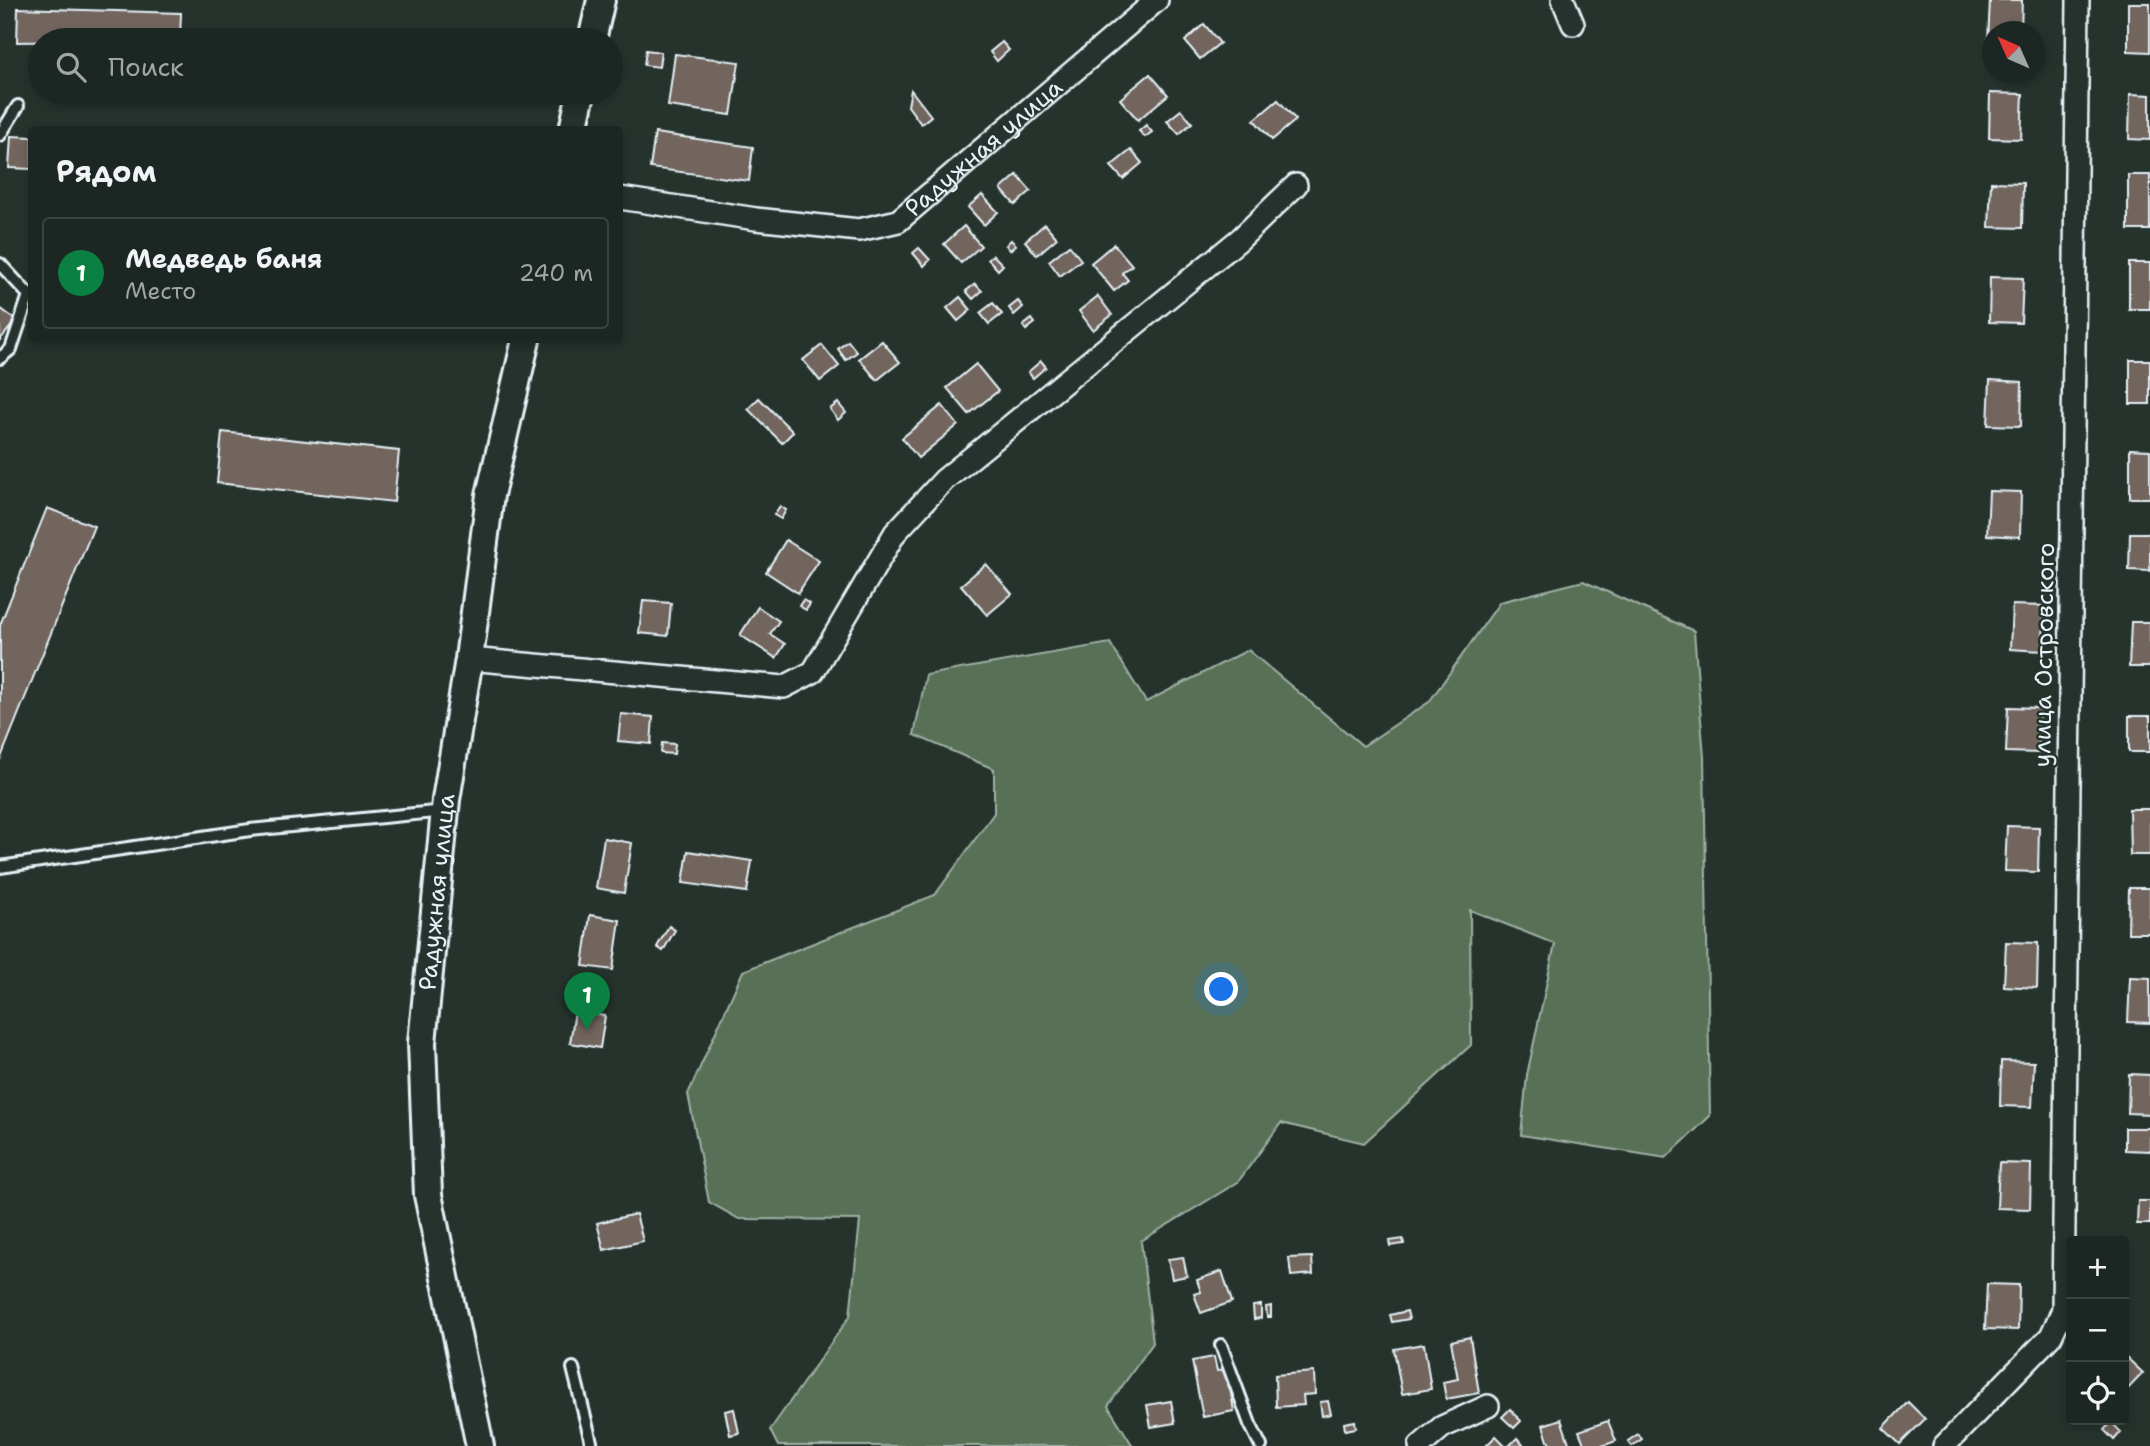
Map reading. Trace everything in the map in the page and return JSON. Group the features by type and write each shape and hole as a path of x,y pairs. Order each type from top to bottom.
{"street":[{"path":"595,28 601,0"},
{"name":"Радужная улица","path":"623,198 756,219 859,230 898,221 1157,0"},
{"path":"1563,0 1573,24"},
{"name":"улица Островского","path":"1944,1446 2051,1336 2063,1310 2078,0"},
{"path":"574,126 578,105"},
{"path":"469,659 784,687 813,672 895,533 944,480 1240,239 1296,185"},
{"name":"Радужная улица","path":"480,1446 428,1195 422,1043 445,811 469,659 490,495 525,343"},
{"path":"1420,1446 1442,1427 1488,1406"}],"lane":[{"path":"0,135 18,106"},
{"path":"0,264 28,294"},
{"path":"0,358 11,349 28,298"},
{"path":"0,867 250,830 445,811"},
{"path":"1221,1345 1250,1424 1261,1446"},
{"path":"573,1367 592,1446"}],"green space":[{"path":"1583,581 1694,631 1704,757 1710,1116 1666,1158 1521,1135 1527,1075 1555,944 1470,910 1471,1045 1364,1143 1281,1123 1238,1182 1141,1241 1153,1343 1108,1406 1133,1446 778,1446 770,1430 850,1316 860,1220 739,1219 709,1202 688,1094 743,971 935,895 994,813 994,769 914,735 926,675 1110,643 1146,702 1248,650 1363,746 1429,702 1500,602"}],"building":[{"path":"1990,0 2022,0 2021,21 1989,21"},
{"path":"2128,3 2150,3 2150,52 2128,51"},
{"path":"18,8 181,13 180,28 28,28 28,42 17,42"},
{"path":"1204,24 1220,43 1200,59 1185,41"},
{"path":"1002,42 1009,50 997,61 990,52"},
{"path":"646,50 661,52 659,67 644,65"},
{"path":"675,54 739,62 731,115 668,106"},
{"path":"1150,74 1168,95 1138,120 1120,99"},
{"path":"911,90 931,116 921,124 908,106"},
{"path":"1990,93 2023,94 2021,139 1989,138"},
{"path":"2130,94 2150,95 2150,140 2129,139"},
{"path":"1278,100 1296,120 1272,140 1254,120"},
{"path":"1181,110 1192,123 1179,134 1167,121"},
{"path":"1146,125 1152,132 1145,137 1139,131"},
{"path":"655,133 753,147 749,181 650,168"},
{"path":"11,136 28,137 28,169 9,168"},
{"path":"1131,150 1142,163 1123,179 1111,166"},
{"path":"1017,175 1031,191 1015,205 1001,189"},
{"path":"2128,175 2150,175 2150,230 2128,230"},
{"path":"1991,182 2023,183 2022,228 1989,227"},
{"path":"982,195 998,212 984,225 968,207"},
{"path":"1045,224 1057,238 1037,255 1025,241"},
{"path":"964,226 981,246 961,263 944,244"},
{"path":"1011,240 1016,245 1010,250 1006,245"},
{"path":"1114,244 1132,265 1122,273 1128,280 1114,291 1091,263"},
{"path":"1069,245 1081,260 1060,276 1049,261"},
{"path":"919,248 930,260 924,266 913,253"},
{"path":"993,255 1003,265 998,270 988,259"},
{"path":"2129,263 2150,263 2150,309 2129,309"},
{"path":"1990,277 2023,278 2021,323 1989,322"},
{"path":"975,284 982,291 973,299 966,291"},
{"path":"1098,296 1112,315 1093,330 1079,311"},
{"path":"960,297 971,310 958,321 947,308"},
{"path":"1018,301 1023,307 1014,315 1009,308"},
{"path":"993,303 1002,314 989,324 980,313"},
{"path":"0,308 16,320 0,340"},
{"path":"1032,319 1035,323 1026,330 1023,326"},
{"path":"848,341 857,352 846,360 838,349"},
{"path":"882,341 900,362 877,380 859,359"},
{"path":"822,345 839,366 820,381 803,360"},
{"path":"2130,360 2150,360 2150,404 2130,404"},
{"path":"1041,361 1046,367 1033,378 1028,372"},
{"path":"976,364 998,391 969,414 947,388"},
{"path":"1990,380 2022,382 2021,426 1988,425"},
{"path":"759,398 793,432 782,443 748,409"},
{"path":"838,403 846,413 838,420 830,409"},
{"path":"942,405 958,425 918,458 902,438"},
{"path":"222,432 399,451 394,502 217,483"},
{"path":"2130,449 2150,450 2150,498 2130,498"},
{"path":"1989,491 2021,492 2020,537 1987,535"},
{"path":"780,506 786,510 781,519 774,515"},
{"path":"47,508 94,526 0,760 0,625"},
{"path":"2130,533 2150,533 2150,571 2129,570"},
{"path":"786,540 819,561 798,593 766,572"},
{"path":"986,564 1012,594 987,615 961,585"},
{"path":"803,600 810,604 806,610 799,606"},
{"path":"643,601 671,603 668,636 639,633"},
{"path":"2012,605 2044,606 2043,651 2010,649"},
{"path":"758,607 779,621 770,634 785,644 776,658 740,635"},
{"path":"2131,622 2150,622 2150,667 2129,667"},
{"path":"2008,707 2040,708 2039,753 2006,752"},
{"path":"621,714 653,717 651,744 618,741"},
{"path":"2129,716 2150,716 2150,752 2129,752"},
{"path":"662,743 675,744 674,754 661,753"},
{"path":"2129,809 2150,809 2150,855 2130,855"},
{"path":"2007,826 2039,827 2038,872 2005,871"},
{"path":"604,838 632,843 624,893 596,888"},
{"path":"688,851 752,861 747,892 683,883"},
{"path":"2129,888 2150,888 2150,933 2128,933"},
{"path":"590,915 620,920 613,970 583,966"},
{"path":"669,926 675,930 663,951 657,947"},
{"path":"2006,942 2038,943 2037,988 2004,986"},
{"path":"2130,977 2150,978 2150,1023 2128,1022"},
{"path":"575,1011 605,1016 600,1048 570,1043"},
{"path":"2001,1061 2034,1062 2032,1107 2000,1106"},
{"path":"2129,1074 2150,1075 2150,1114 2128,1113"},
{"path":"2125,1128 2150,1128 2150,1151 2125,1150"},
{"path":"1999,1163 2031,1164 2030,1209 1997,1208"},
{"path":"2138,1201 2150,1201 2150,1224 2137,1224"},
{"path":"636,1214 643,1241 604,1250 597,1223"},
{"path":"1403,1239 1404,1244 1390,1246 1389,1241"},
{"path":"1183,1257 1187,1276 1172,1279 1168,1259"},
{"path":"1312,1257 1313,1274 1291,1276 1289,1258"},
{"path":"1222,1271 1232,1302 1201,1313 1194,1294 1201,1292 1197,1280"},
{"path":"1987,1284 2019,1285 2018,1330 1985,1329"},
{"path":"1261,1305 1261,1318 1254,1319 1253,1306"},
{"path":"1271,1306 1271,1317 1267,1317 1266,1307"},
{"path":"1407,1311 1409,1319 1392,1322 1390,1315"},
{"path":"1470,1337 1479,1393 1446,1399 1443,1382 1458,1379 1451,1341"},
{"path":"1424,1344 1431,1389 1402,1394 1394,1349"},
{"path":"1214,1357 1217,1371 1227,1370 1234,1411 1203,1417 1192,1361"},
{"path":"2129,1360 2143,1373 2129,1388"},
{"path":"1314,1372 1315,1394 1303,1395 1304,1405 1276,1407 1275,1375"},
{"path":"1171,1401 1175,1423 1151,1427 1147,1405"},
{"path":"1328,1401 1331,1414 1322,1416 1320,1402"},
{"path":"1908,1402 1925,1419 1900,1444 1883,1428"},
{"path":"734,1409 739,1433 730,1435 725,1411"},
{"path":"1510,1409 1521,1421 1514,1428 1502,1417"},
{"path":"1561,1419 1570,1446 1553,1446 1548,1441 1543,1425"},
{"path":"1355,1421 1356,1428 1345,1430 1344,1423"},
{"path":"1608,1421 1616,1441 1602,1446 1585,1446 1579,1431"},
{"path":"2108,1425 2114,1425 2121,1432 2114,1440 2104,1430"},
{"path":"1638,1434 1642,1439 1632,1446 1628,1441"},
{"path":"1496,1436 1506,1446 1486,1446"},
{"path":"1517,1438 1524,1446 1509,1446"}],"place":[{"name":"Медведь баня","path":"587,1030"}]}
